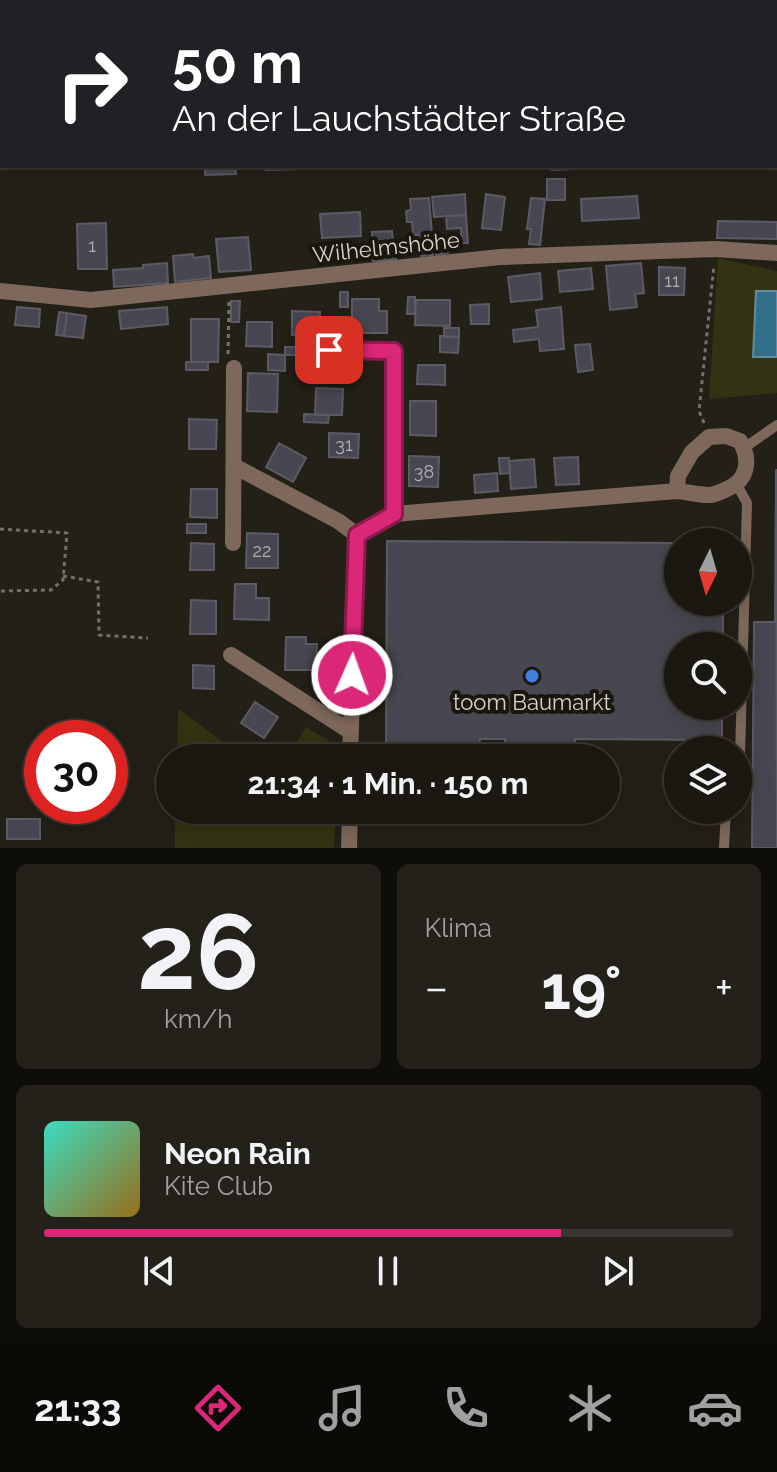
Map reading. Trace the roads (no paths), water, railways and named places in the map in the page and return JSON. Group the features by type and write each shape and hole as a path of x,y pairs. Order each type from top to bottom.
{"street":[{"name":"Wilhelmshöhe","path":"0,291 91,300 500,257 715,249 777,253"},
{"path":"329,350 394,351 394,514"},
{"path":"233,543 234,368"},
{"path":"357,535 394,514 677,491 712,496 737,485 747,468 740,441 726,436 709,437 692,452 678,476 677,491"},
{"path":"234,466 338,521 357,535"},
{"path":"351,744 357,535"},
{"path":"231,655 351,732"},
{"path":"349,848 350,824"}],"lane":[{"path":"744,448 777,425"},
{"path":"737,485 747,503 741,736"},
{"path":"724,848 725,824"}],"water":[{"path":"756,291 777,291 777,357 753,357"}],"place":[{"name":"toom Baumarkt","path":"532,676"}]}
